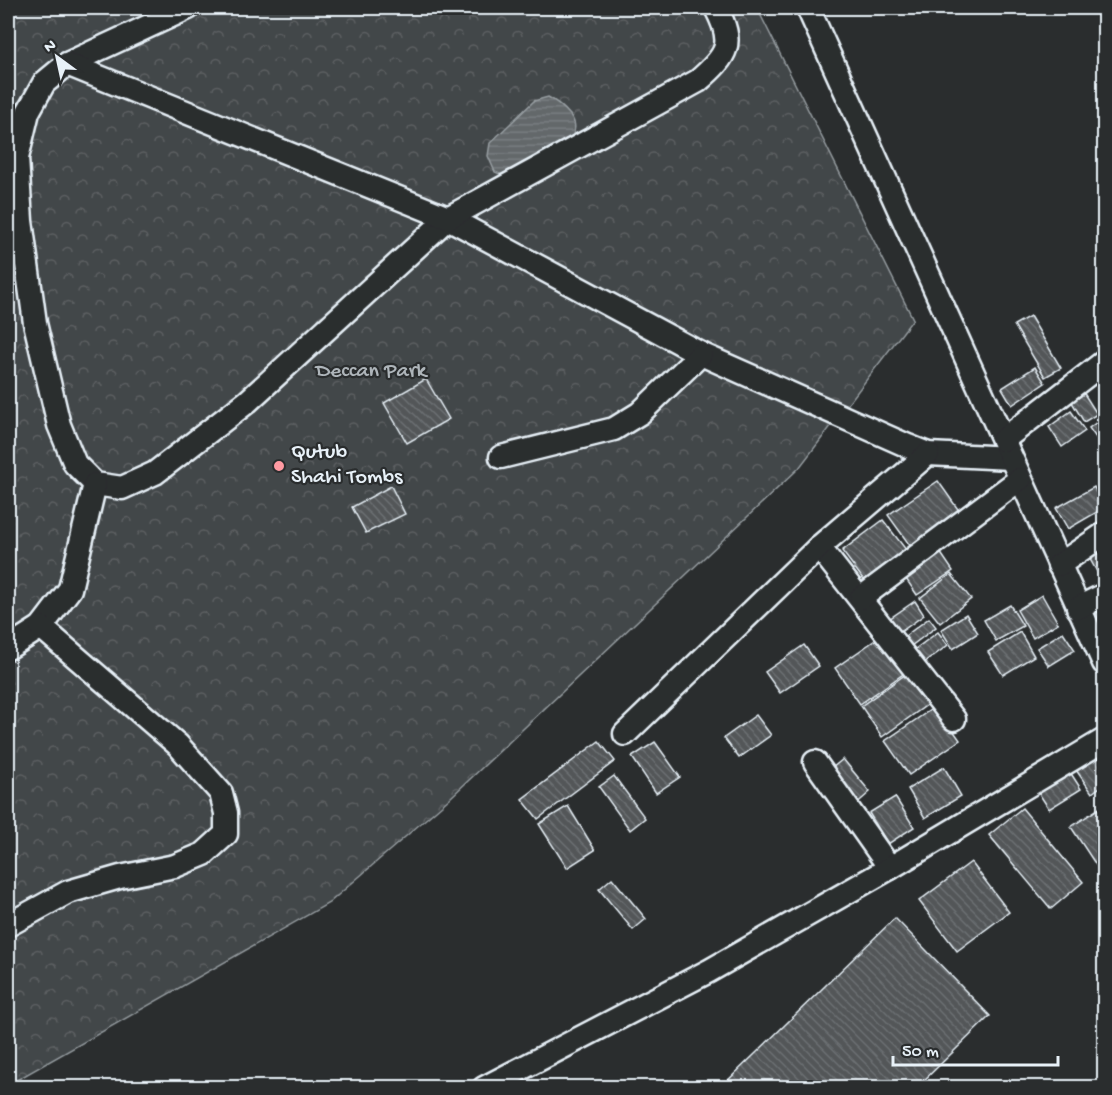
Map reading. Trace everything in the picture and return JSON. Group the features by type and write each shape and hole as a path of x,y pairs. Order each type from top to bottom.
{"street":[{"path":"188,8 67,64 44,83 28,112 17,158 20,211 35,323 59,425 75,464 95,484 122,488 155,473 247,402 448,218 698,81 715,66 725,50 728,31 716,8"},
{"path":"808,8 1104,663"},
{"path":"67,64 448,218 701,354 928,454 1012,459"},
{"path":"501,457 614,429 640,413 701,354"},
{"path":"861,598 1012,459 1104,362"},
{"path":"625,734 819,547 928,454"},
{"path":"8,648 41,627 70,589 95,484"},
{"path":"1059,565 1104,534"},
{"path":"819,547 954,719"},
{"path":"1078,608 1104,595"},
{"path":"8,925 68,892 184,862 204,854 226,834 226,813 221,793 214,785 178,745 41,627"},
{"path":"484,1088 709,971 890,868 1104,740"},
{"path":"816,762 890,868"}],"green space":[{"name":"Deccan Park","path":"8,8 757,8 913,319 799,468 450,798 329,903 8,1085"}],"shaded area":[{"path":"548,97 570,115 575,126 573,135 555,153 507,177 495,172 488,156 490,143 534,101"}],"building":[{"path":"1030,316 1061,368 1045,377 1014,325"},
{"path":"1035,367 1045,383 1012,405 1002,388"},
{"path":"426,379 449,419 407,443 384,403"},
{"path":"1083,392 1097,414 1084,422 1070,399"},
{"path":"1071,411 1085,431 1062,447 1049,427"},
{"path":"1104,417 1104,449 1089,428"},
{"path":"938,481 960,512 911,547 888,515"},
{"path":"1104,482 1104,495 1098,486"},
{"path":"391,486 405,514 366,533 352,507"},
{"path":"1094,487 1104,508 1068,529 1056,508"},
{"path":"883,520 907,551 866,583 842,551"},
{"path":"1104,543 1104,584 1087,554"},
{"path":"938,549 953,571 917,595 902,573"},
{"path":"951,574 971,599 940,623 920,598"},
{"path":"1042,595 1058,623 1033,638 1017,610"},
{"path":"915,601 924,615 899,633 889,619"},
{"path":"1104,601 1104,635 1090,609"},
{"path":"1010,605 1023,626 996,641 984,620"},
{"path":"966,614 978,633 953,649 941,630"},
{"path":"929,618 936,627 911,646 904,637"},
{"path":"938,632 948,645 924,663 914,650"},
{"path":"1020,632 1034,656 1003,675 988,652"},
{"path":"1063,632 1075,650 1049,666 1037,648"},
{"path":"884,634 909,670 860,704 835,668"},
{"path":"804,645 819,666 780,693 765,672"},
{"path":"909,672 931,702 882,737 861,706"},
{"path":"936,706 960,740 909,775 885,741"},
{"path":"756,715 771,735 739,758 724,738"},
{"path":"599,741 615,761 538,819 522,799"},
{"path":"655,742 680,777 656,793 632,757"},
{"path":"1104,750 1104,784 1092,793 1076,770"},
{"path":"843,759 870,792 853,807 826,773"},
{"path":"944,767 961,796 925,818 908,789"},
{"path":"1070,772 1081,789 1049,809 1038,792"},
{"path":"614,776 645,818 630,830 599,787"},
{"path":"895,797 914,827 888,844 869,813"},
{"path":"1104,805 1104,860 1096,865 1071,827"},
{"path":"568,806 595,850 567,868 539,824"},
{"path":"1022,808 1083,882 1051,909 989,835"},
{"path":"971,862 1009,912 957,951 919,901"},
{"path":"612,878 646,919 633,930 599,889"},
{"path":"895,918 990,1016 916,1088 720,1088"}],"place":[{"name":"Qutub Shahi Tombs","path":"279,466"}]}
